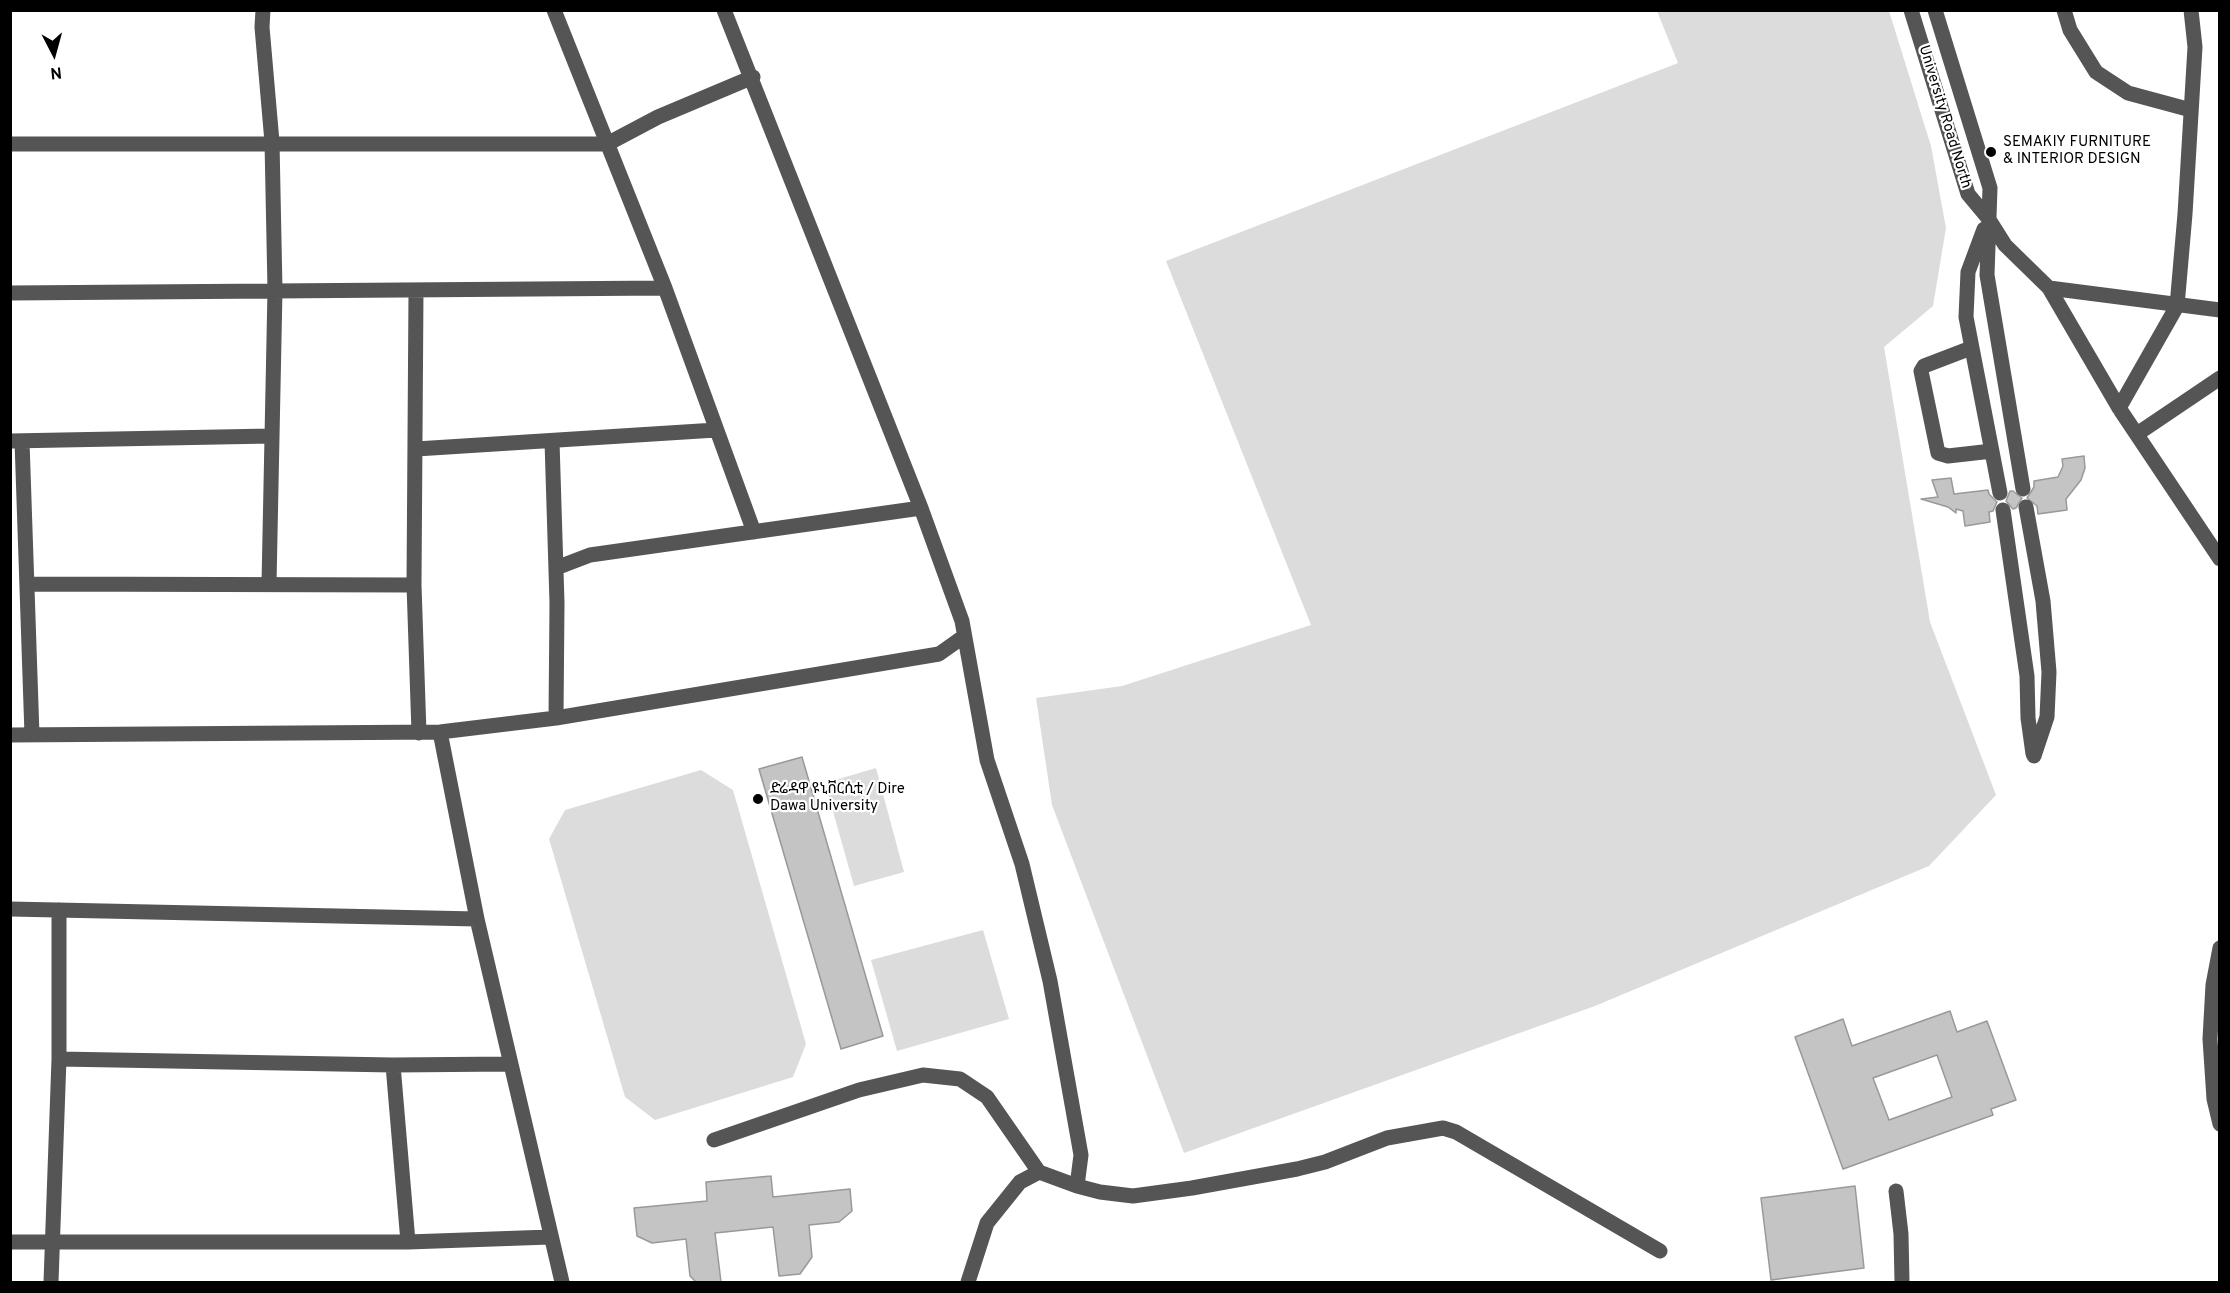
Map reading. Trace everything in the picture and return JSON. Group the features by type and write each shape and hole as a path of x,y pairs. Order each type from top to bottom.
{"street":[{"path":"263,10 262,27 272,142 275,290 269,584"},
{"path":"554,10 665,288 754,532"},
{"path":"724,10 753,77 921,508 962,621 963,637 987,760 1022,864 1050,981 1081,1155 1077,1185"},
{"name":"University Road North","path":"1935,10 1990,188 1988,218"},
{"path":"2064,10 2070,30 2096,72 2128,93 2191,110"},
{"path":"2119,408 2177,306 2195,47 2191,10"},
{"name":"University Road North","path":"1916,12 1968,195 1988,218"},
{"path":"10,144 272,142 607,144 658,117 753,77"},
{"path":"1988,218 2005,245 2049,288 2119,408 2220,559"},
{"path":"1988,218 1968,272 1965,296 1971,348 2000,493"},
{"path":"1988,218 1987,275 2023,489"},
{"path":"10,293 665,288"},
{"path":"2049,288 2220,310"},
{"path":"416,291 414,585 419,733"},
{"path":"1971,348 1924,366 1921,371 1938,453 1948,456 1992,451"},
{"path":"2137,434 2220,378"},
{"path":"416,449 716,430"},
{"path":"32,735 29,584 16,441 271,436"},
{"path":"552,441 556,568 556,718"},
{"path":"2003,510 2027,676 2028,718 2034,756 2048,717 2049,672 2043,601 2026,507"},
{"path":"556,568 590,555 921,508"},
{"path":"29,584 414,585"},
{"path":"10,735 440,732 556,718 939,654 963,637"},
{"path":"440,732 477,919 562,1282"},
{"path":"10,909 477,919"},
{"path":"51,1282 59,1059 59,910"},
{"path":"2220,948 2213,985 2210,1039 2214,1099 2220,1124"},
{"path":"59,1059 393,1065 510,1064"},
{"path":"393,1065 408,1242"},
{"path":"714,1140 859,1090 923,1075 960,1080 987,1097 1039,1172 1100,1192 1133,1196 1297,1169 1325,1162 1387,1138 1443,1128 1456,1132 1660,1251"},
{"path":"968,1282 987,1223 1020,1182 1039,1172"},
{"path":"1896,1191 1902,1282"},
{"path":"10,1242 408,1242 550,1237"}],"shaded area":[{"path":"1657,11 1889,11 1931,146 1946,228 1933,306 1884,347 1930,622 1996,795 1929,866 1595,1006 1184,1153 1052,805 1036,698 1122,686 1311,625 1166,261 1678,63"},
{"path":"876,768 904,872 854,886 825,783"},
{"path":"701,770 733,790 806,1044 793,1077 655,1120 625,1097 549,839 565,810"},
{"path":"983,930 1009,1019 897,1051 871,960"}],"building":[{"path":"2084,456 2085,468 2081,480 2066,499 2067,510 2038,514 2037,506 2027,498 2034,487 2034,481 2058,477 2063,466 2062,459"},
{"path":"1951,478 1954,494 1988,490 1997,502 1993,511 1989,512 1990,522 1965,526 1963,511 1956,509 1956,513 1948,507 1921,499 1938,497 1932,480"},
{"path":"2010,491 2022,498 2013,509 2006,501"},
{"path":"802,757 883,1036 841,1049 759,769"},
{"path":"1950,1011 1957,1032 1987,1021 2016,1100 1991,1109 1993,1115 1843,1169 1795,1037 1843,1019 1852,1046","holes":["1937,1055 1952,1097 1889,1120 1873,1078"]},
{"path":"771,1176 773,1197 850,1189 852,1211 839,1222 809,1225 812,1257 800,1274 779,1276 773,1227 715,1233 721,1282 696,1282 690,1276 686,1239 652,1243 637,1236 634,1208 707,1201 706,1182"},
{"path":"1855,1186 1864,1268 1771,1280 1761,1198"}],"place":[{"name":"SEMAKIY FURNITURE & INTERIOR DESIGN","path":"1991,152"},
{"name":"ድሬዳዋ ዩኒቨርሲቲ / Dire Dawa University","path":"758,799"}]}
